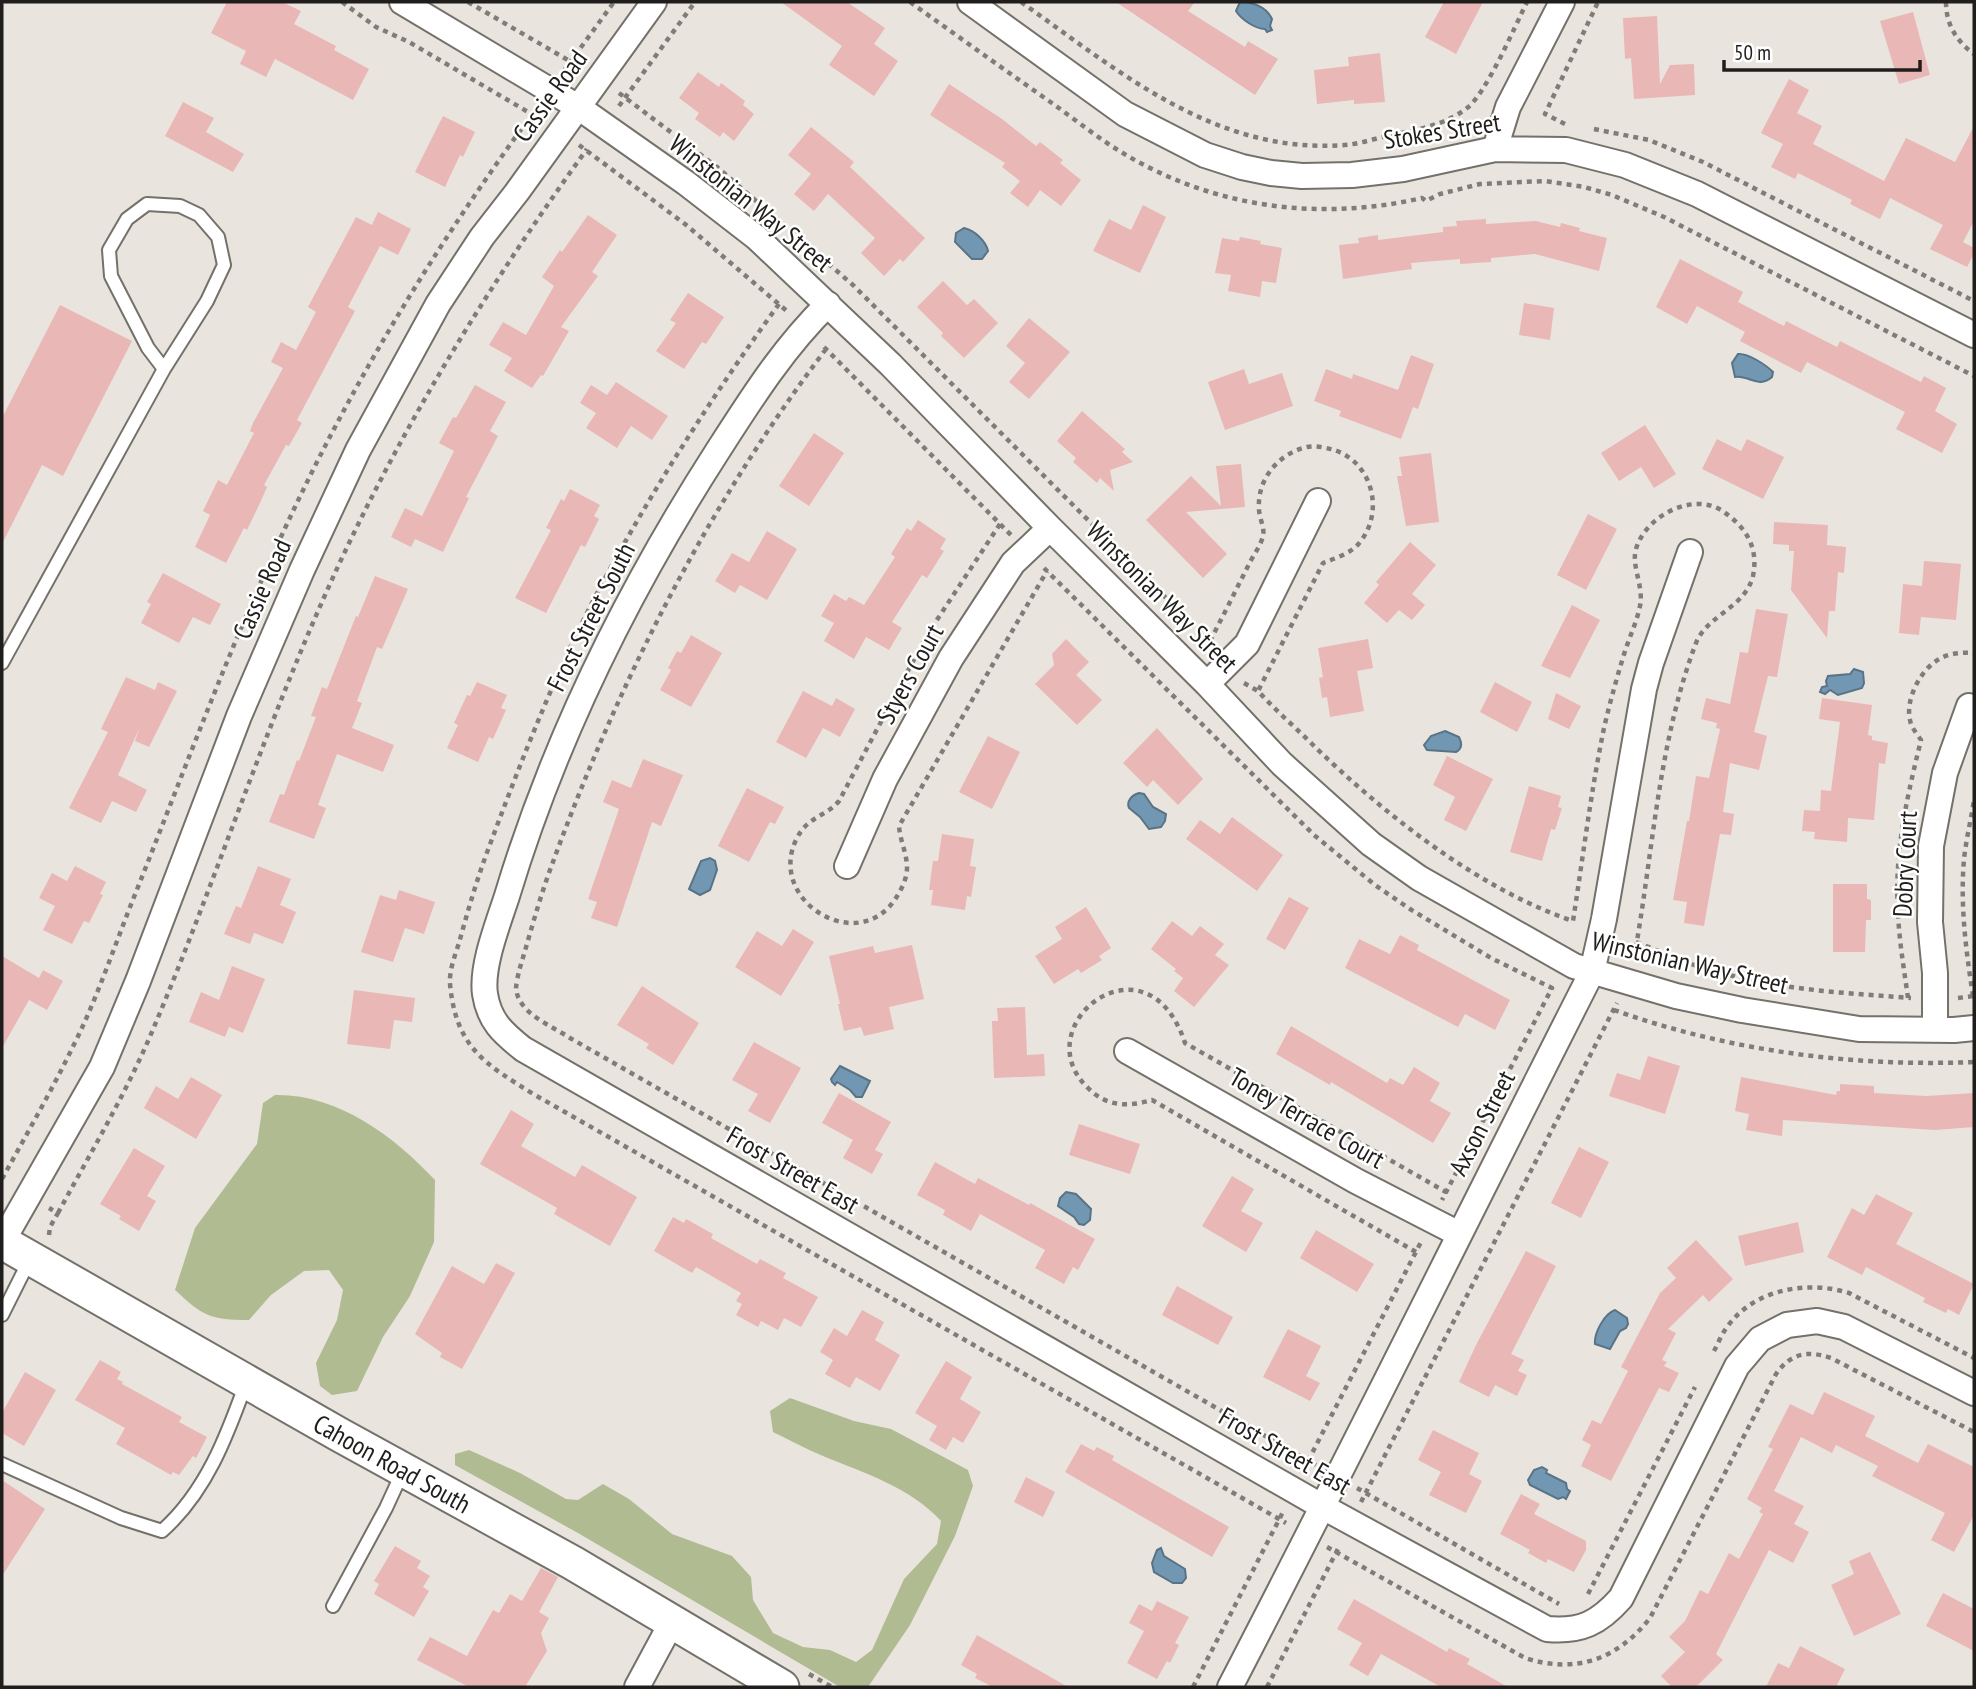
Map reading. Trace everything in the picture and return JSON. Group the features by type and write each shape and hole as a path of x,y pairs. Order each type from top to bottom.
{"main road":[{"name":"Cahoon Road South","path":"11,1247 403,1470 573,1563 782,1687"}],"street":[{"name":"Winstonian Way Street","path":"402,2 578,107 686,183 757,239 890,363 1207,684 1282,764 1371,844 1419,878 1574,966 1676,996 1859,1029 1974,1028"},
{"name":"Cassie Road","path":"11,1247 102,1067 138,981 239,716 302,570 358,450 438,304 482,237 654,2"},
{"name":"Stokes Street","path":"970,2 1125,114 1205,156 1242,167 1302,176 1352,175 1403,169 1495,149 1566,150 1625,165 1697,194 1974,335"},
{"path":"1495,149 1508,107 1562,2"},
{"name":"Frost Street South","path":"485,995 492,945 517,863 565,737 601,658 680,510 764,379 804,328 828,304"},
{"path":"1207,684 1247,643 1318,501"},
{"name":"Styers Court","path":"847,866 885,779 951,658 998,583 1026,550 1050,528"},
{"name":"Axson Street","path":"1230,1687 1339,1478 1591,972 1604,919 1644,689 1690,552"},
{"name":"Dobry Court","path":"1935,1030 1936,973 1930,922 1931,846 1945,773 1969,706"},
{"name":"Frost Street East","path":"485,995 498,1028 523,1049 1323,1507 1547,1629 1566,1631 1588,1626 1621,1598 1737,1366 1760,1339 1787,1325 1817,1321 1844,1327 1974,1393"},
{"name":"Toney Terrace Court","path":"1127,1051 1356,1181 1460,1234"},
{"path":"637,1687 672,1622"}],"lane":[{"path":"2,663 164,369 207,301 224,265 218,237 199,215 180,206 147,204 127,219 109,250 111,276 142,339 164,369"},
{"path":"2,1315 11,1247"},
{"path":"2,1464 121,1518 162,1531 179,1516 211,1469 247,1382"},
{"path":"333,1606 386,1508 403,1470"}],"path":[{"path":"342,2 376,27 409,42 560,132 685,224 779,303 1314,835 1375,885 1410,909 1491,958 1552,989 1193,1687"},
{"path":"468,2 598,79 717,167 776,216 853,285 1216,648 1246,685 1258,691 1346,777 1431,845 1521,898 1573,921 1604,730 1642,596 1636,549 1655,521 1684,505 1706,503 1732,518 1751,540 1753,575 1748,587 1735,604 1702,629 1684,679 1671,731 1636,943 1626,981 1614,1010 1267,1687"},
{"path":"58,1213 128,1083 154,1028 303,648 380,481 446,360 543,211 695,2"},
{"path":"910,2 1109,145 1147,166 1205,191 1268,206 1309,210 1374,208 1422,198 1426,201 1440,194 1480,184 1545,181 1584,187 1654,212 1974,376"},
{"path":"1021,2 1140,86 1215,126 1255,138 1299,145 1346,145 1441,123 1468,107 1479,94 1527,2"},
{"path":"1571,126 1545,114 1598,2"},
{"path":"1946,2 1950,26 1958,39 1974,54"},
{"path":"1588,128 1648,140 1703,162 1974,301"},
{"path":"779,303 712,399 603,583 548,698 515,777 474,889 450,981 459,1025 470,1046 490,1067 1336,1553 1525,1658 1551,1665 1576,1665 1593,1661 1628,1642 1650,1618 1776,1374 1785,1362 1806,1353 1817,1353 1831,1358 1974,1432"},
{"path":"826,349 801,382 729,492 634,664 549,872 519,971 516,988 522,1005 570,1038 1565,1608"},
{"path":"1636,943 1696,966 1764,983 1836,994 1935,998 1974,996 1963,911 1964,859 1974,800"},
{"path":"1614,1010 1674,1029 1737,1044 1798,1054 1892,1062 1974,1062"},
{"path":"1711,1356 1727,1327 1759,1300 1782,1290 1807,1286 1829,1287 1849,1293 1974,1358"},
{"path":"1587,1597 1699,1381"}],"green space":[{"path":"275,1095 321,1102 363,1121 402,1148 435,1180 434,1242 410,1296 383,1337 357,1391 332,1395 320,1386 316,1363 337,1320 343,1290 329,1270 304,1271 271,1295 249,1320 208,1315 175,1290 195,1228 257,1144 263,1103"},
{"path":"790,1398 854,1421 891,1429 968,1470 973,1486 955,1536 910,1625 868,1687 840,1687 578,1533 455,1465 455,1454 469,1450 520,1473 566,1499 578,1500 603,1484 629,1499 672,1534 732,1556 751,1577 753,1600 773,1633 803,1647 830,1650 856,1662 872,1650 904,1579 937,1544 941,1521 929,1509 901,1490 773,1432 770,1411"}],"water":[{"path":"1240,2 1254,4 1266,11 1272,19 1272,30 1267,32 1241,17 1236,11"},
{"path":"964,228 985,243 988,251 982,259 972,259 955,242 956,233"},
{"path":"1738,354 1747,355 1761,363 1773,372 1772,377 1758,382 1735,377 1732,363"},
{"path":"1854,669 1863,672 1862,688 1838,695 1830,690 1825,694 1820,692 1822,687 1827,686 1828,676 1850,674"},
{"path":"1445,731 1459,737 1459,749 1456,752 1427,750 1424,745 1431,736"},
{"path":"1139,793 1144,794 1153,807 1166,814 1161,827 1149,829 1129,808 1130,799"},
{"path":"710,858 715,861 717,870 710,890 700,895 689,889 701,861"},
{"path":"840,1066 870,1081 862,1097 856,1097 850,1090 832,1082 831,1079"},
{"path":"1066,1192 1076,1194 1091,1209 1090,1220 1084,1225 1079,1224 1058,1206 1060,1198"},
{"path":"1615,1310 1627,1318 1626,1328 1620,1331 1610,1349 1595,1344 1601,1324 1607,1315"},
{"path":"1542,1467 1547,1470 1546,1473 1566,1483 1570,1491 1566,1499 1558,1499 1530,1485 1528,1480 1534,1470"},
{"path":"1161,1548 1164,1556 1185,1569 1186,1578 1182,1583 1173,1583 1154,1572 1152,1563 1157,1550"}],"building":[{"path":"227,2 282,2 301,11 294,24 336,46 334,50 369,69 353,100 275,59 266,77 240,64 246,51 211,33"},
{"path":"781,2 847,2 885,28 874,44 898,61 874,96 829,65 842,46"},
{"path":"1116,2 1195,2 1188,11 1245,47 1248,41 1278,59 1255,95"},
{"path":"1444,2 1483,2 1456,54 1425,37"},
{"path":"1913,12 1930,75 1899,84 1880,21"},
{"path":"1657,16 1660,84 1670,65 1694,64 1695,95 1634,99 1631,58 1625,59 1623,18"},
{"path":"1380,53 1385,102 1354,104 1354,100 1317,104 1314,70 1349,66 1348,57"},
{"path":"698,72 719,87 721,83 745,101 743,105 754,114 734,141 723,132 720,137 695,119 699,113 679,98"},
{"path":"1789,79 1809,90 1797,113 1822,126 1813,144 1884,181 1906,138 1955,162 1974,126 1974,221 1963,242 1974,248 1974,254 1967,267 1930,249 1943,225 1890,198 1880,219 1850,204 1852,200 1798,173 1795,179 1771,167 1783,144 1761,133"},
{"path":"949,84 1002,119 1036,146 1040,142 1063,160 1060,163 1081,180 1061,206 1040,190 1028,207 1010,193 1020,181 1002,167 1005,163 930,115"},
{"path":"183,102 214,118 206,132 244,154 233,172 165,136"},
{"path":"443,116 475,132 463,157 460,155 445,187 415,172"},
{"path":"811,127 854,162 850,167 925,238 903,262 900,259 884,276 861,253 875,238 828,194 814,211 794,194 811,174 788,155"},
{"path":"1143,205 1166,217 1140,273 1093,251 1109,219 1131,230"},
{"path":"378,212 411,229 398,255 380,246 348,307 355,311 297,420 302,423 289,446 286,445 264,485 267,487 247,530 244,528 226,563 195,547 210,515 203,511 218,480 227,485 254,433 250,431 253,423 283,368 271,362 281,342 296,350 316,312 308,307 356,217 372,225"},
{"path":"588,215 617,235 592,272 598,276 561,327 569,331 543,376 541,375 532,388 504,371 512,358 489,345 503,322 526,335 554,286 542,277"},
{"path":"1486,219 1486,224 1536,221 1560,227 1561,223 1607,238 1599,271 1535,254 1491,258 1491,262 1460,264 1460,259 1411,263 1412,269 1343,279 1339,245 1359,243 1358,238 1378,235 1378,240 1443,232 1443,227 1457,226 1456,221"},
{"path":"1240,237 1282,248 1276,283 1262,281 1260,297 1228,291 1231,275 1215,273 1222,238 1239,241"},
{"path":"1680,259 1743,292 1738,302 1784,326 1786,321 1837,347 1840,341 1921,382 1924,376 1946,388 1935,411 1957,424 1942,453 1896,429 1905,412 1807,362 1801,373 1740,341 1745,332 1697,306 1687,324 1656,307"},
{"path":"943,281 967,305 974,299 998,323 964,358 917,307"},
{"path":"688,293 724,317 706,344 702,342 684,369 656,351 676,323 670,320"},
{"path":"1524,303 1554,308 1550,340 1519,335"},
{"path":"60,305 132,341 63,476 42,465 2,544 2,418"},
{"path":"1029,318 1070,352 1029,399 1009,382 1025,363 1006,346"},
{"path":"1411,355 1434,364 1418,409 1413,407 1401,439 1339,416 1341,411 1314,401 1326,369 1352,379 1353,374 1398,390"},
{"path":"1244,369 1249,384 1282,373 1293,406 1225,430 1208,382"},
{"path":"616,382 668,416 652,440 631,426 617,448 586,428 596,413 580,403 591,385 607,395"},
{"path":"475,385 506,402 490,431 498,436 466,497 469,498 443,552 415,539 411,547 391,537 405,508 422,516 454,451 439,443"},
{"path":"1082,411 1125,449 1122,452 1133,462 1110,470 1114,491 1100,478 1097,483 1073,462 1076,458 1057,441"},
{"path":"1645,425 1676,474 1654,488 1641,467 1619,481 1601,453"},
{"path":"814,433 844,453 809,506 779,486"},
{"path":"1717,439 1741,451 1747,439 1784,457 1763,499 1702,469"},
{"path":"1431,453 1439,522 1406,526 1397,476 1402,476 1399,457"},
{"path":"1241,464 1245,507 1186,512 1227,554 1203,578 1146,520 1191,476 1221,506 1216,466"},
{"path":"570,489 600,505 594,516 599,519 585,547 581,545 546,613 515,598 551,530 546,528 561,499 564,501"},
{"path":"1588,514 1617,529 1586,590 1557,575"},
{"path":"918,520 946,539 940,549 944,551 927,578 922,575 892,622 902,628 889,650 866,637 854,659 824,641 834,623 821,616 834,594 846,601 849,597 864,605 895,557 891,554 907,528 911,531"},
{"path":"1774,522 1828,525 1827,545 1846,547 1844,573 1838,572 1835,611 1829,611 1827,638 1791,590 1794,551 1789,551 1789,545 1773,544"},
{"path":"767,531 797,549 767,600 740,585 735,593 715,581 732,553 749,562"},
{"path":"1410,542 1436,565 1412,594 1425,605 1412,620 1399,610 1387,623 1364,603 1379,585 1376,582"},
{"path":"1924,561 1961,564 1956,620 1921,617 1919,635 1899,633 1903,584 1922,586"},
{"path":"163,573 221,604 210,625 193,617 179,643 141,623 151,604 147,602"},
{"path":"375,576 408,589 382,649 377,647 357,701 362,703 352,728 394,745 383,772 337,754 318,805 326,808 314,839 269,822 280,794 284,795 297,760 299,761 316,717 311,716 322,687 327,689"},
{"path":"1572,605 1600,620 1570,678 1541,666"},
{"path":"1756,609 1788,614 1777,677 1768,676 1754,732 1767,736 1759,770 1730,763 1723,812 1734,814 1731,835 1720,834 1704,926 1684,923 1687,902 1673,900 1687,821 1696,776 1709,778 1720,729 1716,728 1717,723 1701,719 1706,698 1730,704 1740,652 1748,653"},
{"path":"691,635 722,653 691,707 660,690 677,651 681,653"},
{"path":"1066,639 1089,662 1076,675 1102,700 1077,725 1035,684 1054,665 1052,654"},
{"path":"1368,639 1373,668 1357,671 1364,711 1330,717 1327,697 1322,698 1319,678 1323,677 1318,648"},
{"path":"126,677 155,690 158,682 177,691 149,747 135,741 140,727 118,775 147,790 136,812 112,801 101,823 69,808 108,732 101,729"},
{"path":"477,682 507,695 501,708 506,710 493,739 489,737 478,762 447,748 458,725 454,723 467,695 470,696"},
{"path":"1495,682 1532,702 1517,732 1480,712"},
{"path":"803,691 832,706 836,698 855,709 840,737 823,728 806,758 776,742"},
{"path":"1556,693 1581,706 1569,729 1548,719"},
{"path":"1822,698 1872,705 1868,735 1872,736 1872,740 1888,743 1885,764 1879,763 1874,820 1848,818 1847,842 1814,839 1815,832 1802,831 1804,810 1820,811 1821,790 1831,791 1840,722 1819,719"},
{"path":"1157,728 1203,779 1178,805 1153,780 1147,787 1123,763"},
{"path":"988,736 1020,752 992,809 959,792"},
{"path":"1447,756 1493,779 1466,831 1444,820 1455,797 1433,785"},
{"path":"643,759 683,775 661,826 652,822 617,927 591,918 597,902 588,899 619,809 603,802 612,780 631,788"},
{"path":"1529,786 1561,796 1558,807 1562,808 1555,830 1551,829 1542,861 1510,852"},
{"path":"747,788 784,807 775,824 770,822 749,862 718,846"},
{"path":"1232,817 1283,855 1257,891 1186,839 1200,820 1220,834"},
{"path":"942,834 974,839 970,866 976,867 971,897 967,896 965,910 931,905 933,890 929,890 933,861 938,861"},
{"path":"75,866 106,882 100,894 103,895 89,923 84,921 72,944 43,930 55,906 39,898 52,873 67,881"},
{"path":"258,866 291,879 280,905 296,912 283,944 254,933 250,944 224,934 236,906 241,908"},
{"path":"1833,884 1867,884 1867,899 1871,900 1871,920 1866,920 1865,952 1833,952"},
{"path":"399,890 435,902 424,934 405,928 393,962 361,952 380,895 396,900"},
{"path":"1289,897 1309,908 1285,950 1266,939"},
{"path":"1086,907 1111,948 1099,956 1102,960 1081,973 1078,969 1054,984 1035,956 1062,939 1055,927"},
{"path":"1172,921 1192,936 1200,926 1224,944 1215,955 1229,965 1194,1007 1174,991 1183,978 1151,949"},
{"path":"793,929 814,942 781,996 735,967 757,931 782,946"},
{"path":"1400,935 1419,945 1417,950 1510,1000 1495,1030 1465,1014 1458,1027 1345,968 1359,939 1390,954"},
{"path":"912,945 924,999 889,1007 894,1029 864,1036 861,1027 844,1031 829,956 873,946 875,953"},
{"path":"2,956 39,978 43,970 63,981 47,1010 29,1000 2,1048"},
{"path":"232,966 265,979 243,1033 229,1027 225,1037 189,1022 201,992 219,1000"},
{"path":"642,986 699,1023 673,1065 646,1048 649,1044 617,1025"},
{"path":"354,990 415,998 412,1022 394,1020 390,1049 347,1044"},
{"path":"1025,1007 1027,1055 1044,1054 1045,1076 994,1078 992,1021 998,1021 997,1008"},
{"path":"1291,1026 1387,1083 1390,1078 1403,1085 1414,1067 1440,1083 1430,1101 1451,1113 1433,1143 1331,1082 1330,1085 1276,1054"},
{"path":"754,1042 801,1068 770,1123 748,1111 758,1094 732,1080"},
{"path":"1648,1056 1680,1066 1665,1114 1609,1096 1617,1073 1640,1080"},
{"path":"191,1077 222,1095 196,1139 144,1108 156,1086 178,1099"},
{"path":"1741,1077 1836,1095 1837,1091 1840,1091 1840,1084 1874,1086 1874,1093 1926,1096 1974,1093 1974,1127 1935,1130 1783,1120 1782,1136 1746,1130 1749,1114 1735,1111"},
{"path":"839,1093 891,1122 875,1150 883,1154 872,1174 843,1158 853,1140 822,1123"},
{"path":"511,1110 534,1124 521,1146 575,1177 582,1165 637,1197 610,1246 554,1214 557,1208 480,1164"},
{"path":"1079,1124 1140,1144 1130,1174 1069,1155"},
{"path":"1579,1147 1609,1162 1581,1218 1551,1203"},
{"path":"134,1148 165,1166 147,1196 156,1201 139,1231 100,1204"},
{"path":"935,1162 975,1184 978,1178 1029,1205 1030,1203 1095,1239 1078,1270 1073,1267 1064,1284 1035,1268 1045,1250 980,1214 971,1231 943,1215 945,1210 917,1195"},
{"path":"1232,1176 1254,1189 1241,1211 1263,1223 1246,1252 1202,1226"},
{"path":"1876,1194 1913,1213 1896,1244 1974,1284 1959,1315 1948,1309 1946,1313 1923,1302 1925,1298 1866,1267 1862,1275 1827,1257 1852,1208 1864,1215"},
{"path":"673,1217 684,1223 686,1219 713,1234 711,1238 757,1264 760,1259 786,1273 783,1278 818,1297 801,1327 784,1318 778,1330 761,1321 758,1327 736,1315 742,1304 736,1301 741,1293 696,1267 692,1273 654,1251"},
{"path":"1798,1222 1804,1252 1745,1266 1738,1236"},
{"path":"1316,1230 1374,1264 1357,1292 1300,1258"},
{"path":"1696,1240 1733,1279 1709,1302 1703,1295 1668,1329 1676,1333 1662,1360 1667,1362 1664,1366 1679,1373 1669,1392 1659,1388 1611,1481 1581,1466 1591,1445 1582,1440 1592,1420 1601,1424 1628,1371 1621,1367 1660,1293 1676,1278 1667,1268"},
{"path":"1526,1251 1556,1266 1511,1354 1524,1360 1518,1371 1527,1375 1517,1396 1495,1385 1489,1397 1459,1382"},
{"path":"496,1263 515,1273 462,1369 440,1357 442,1353 415,1334 452,1266 484,1284"},
{"path":"1177,1286 1233,1317 1218,1345 1162,1315"},
{"path":"862,1310 884,1322 875,1340 900,1355 880,1391 856,1377 850,1388 825,1374 833,1360 820,1352 834,1328 847,1336"},
{"path":"1288,1329 1321,1346 1306,1376 1320,1383 1310,1401 1263,1377"},
{"path":"100,1360 121,1372 117,1379 123,1382 122,1384 182,1417 179,1422 207,1437 196,1458 193,1456 179,1475 173,1472 171,1475 116,1444 125,1428 75,1400"},
{"path":"946,1361 972,1377 960,1399 981,1412 963,1443 953,1437 946,1450 929,1440 937,1426 915,1413"},
{"path":"25,1372 56,1390 24,1446 2,1433 2,1413"},
{"path":"1824,1392 1875,1416 1865,1436 1918,1463 1928,1444 1974,1467 1974,1515 1954,1552 1931,1540 1945,1513 1872,1476 1878,1466 1836,1445 1832,1453 1801,1437 1774,1491 1804,1506 1794,1524 1809,1532 1793,1563 1769,1550 1716,1654 1723,1660 1696,1687 1672,1687 1661,1676 1685,1652 1669,1637 1685,1621 1700,1590 1708,1594 1729,1553 1739,1559 1763,1514 1759,1512 1762,1508 1747,1499 1773,1449 1768,1447 1790,1404 1813,1415"},
{"path":"1433,1430 1479,1453 1469,1474 1482,1481 1466,1513 1429,1495 1441,1472 1418,1460"},
{"path":"1081,1444 1094,1451 1097,1447 1114,1456 1112,1460 1229,1527 1212,1557 1065,1472"},
{"path":"1026,1477 1055,1492 1043,1517 1014,1502"},
{"path":"2,1480 45,1509 2,1576"},
{"path":"1521,1494 1540,1504 1534,1514 1586,1541 1586,1550 1574,1572 1548,1559 1546,1563 1528,1553 1530,1550 1500,1534"},
{"path":"395,1546 421,1561 417,1568 430,1576 423,1587 429,1591 414,1617 374,1594 379,1584 374,1581"},
{"path":"1870,1552 1901,1614 1854,1636 1831,1585 1854,1574 1849,1561"},
{"path":"541,1568 558,1577 539,1612 549,1618 541,1633 547,1651 525,1687 469,1687 417,1660 430,1637 467,1656 493,1610 499,1613 510,1594 522,1601"},
{"path":"1943,1593 1974,1609 1974,1651 1926,1626"},
{"path":"1354,1599 1447,1652 1449,1648 1470,1659 1467,1664 1508,1687 1441,1687 1381,1654 1368,1676 1349,1665 1362,1643 1337,1629"},
{"path":"1157,1601 1189,1617 1175,1643 1179,1645 1170,1663 1167,1661 1157,1679 1127,1663 1144,1631 1129,1623 1139,1604 1152,1611"},
{"path":"977,1635 1068,1687 993,1687 975,1678 977,1674 961,1665"},
{"path":"1800,1646 1845,1669 1836,1687 1766,1687 1778,1663 1789,1668"}]}
